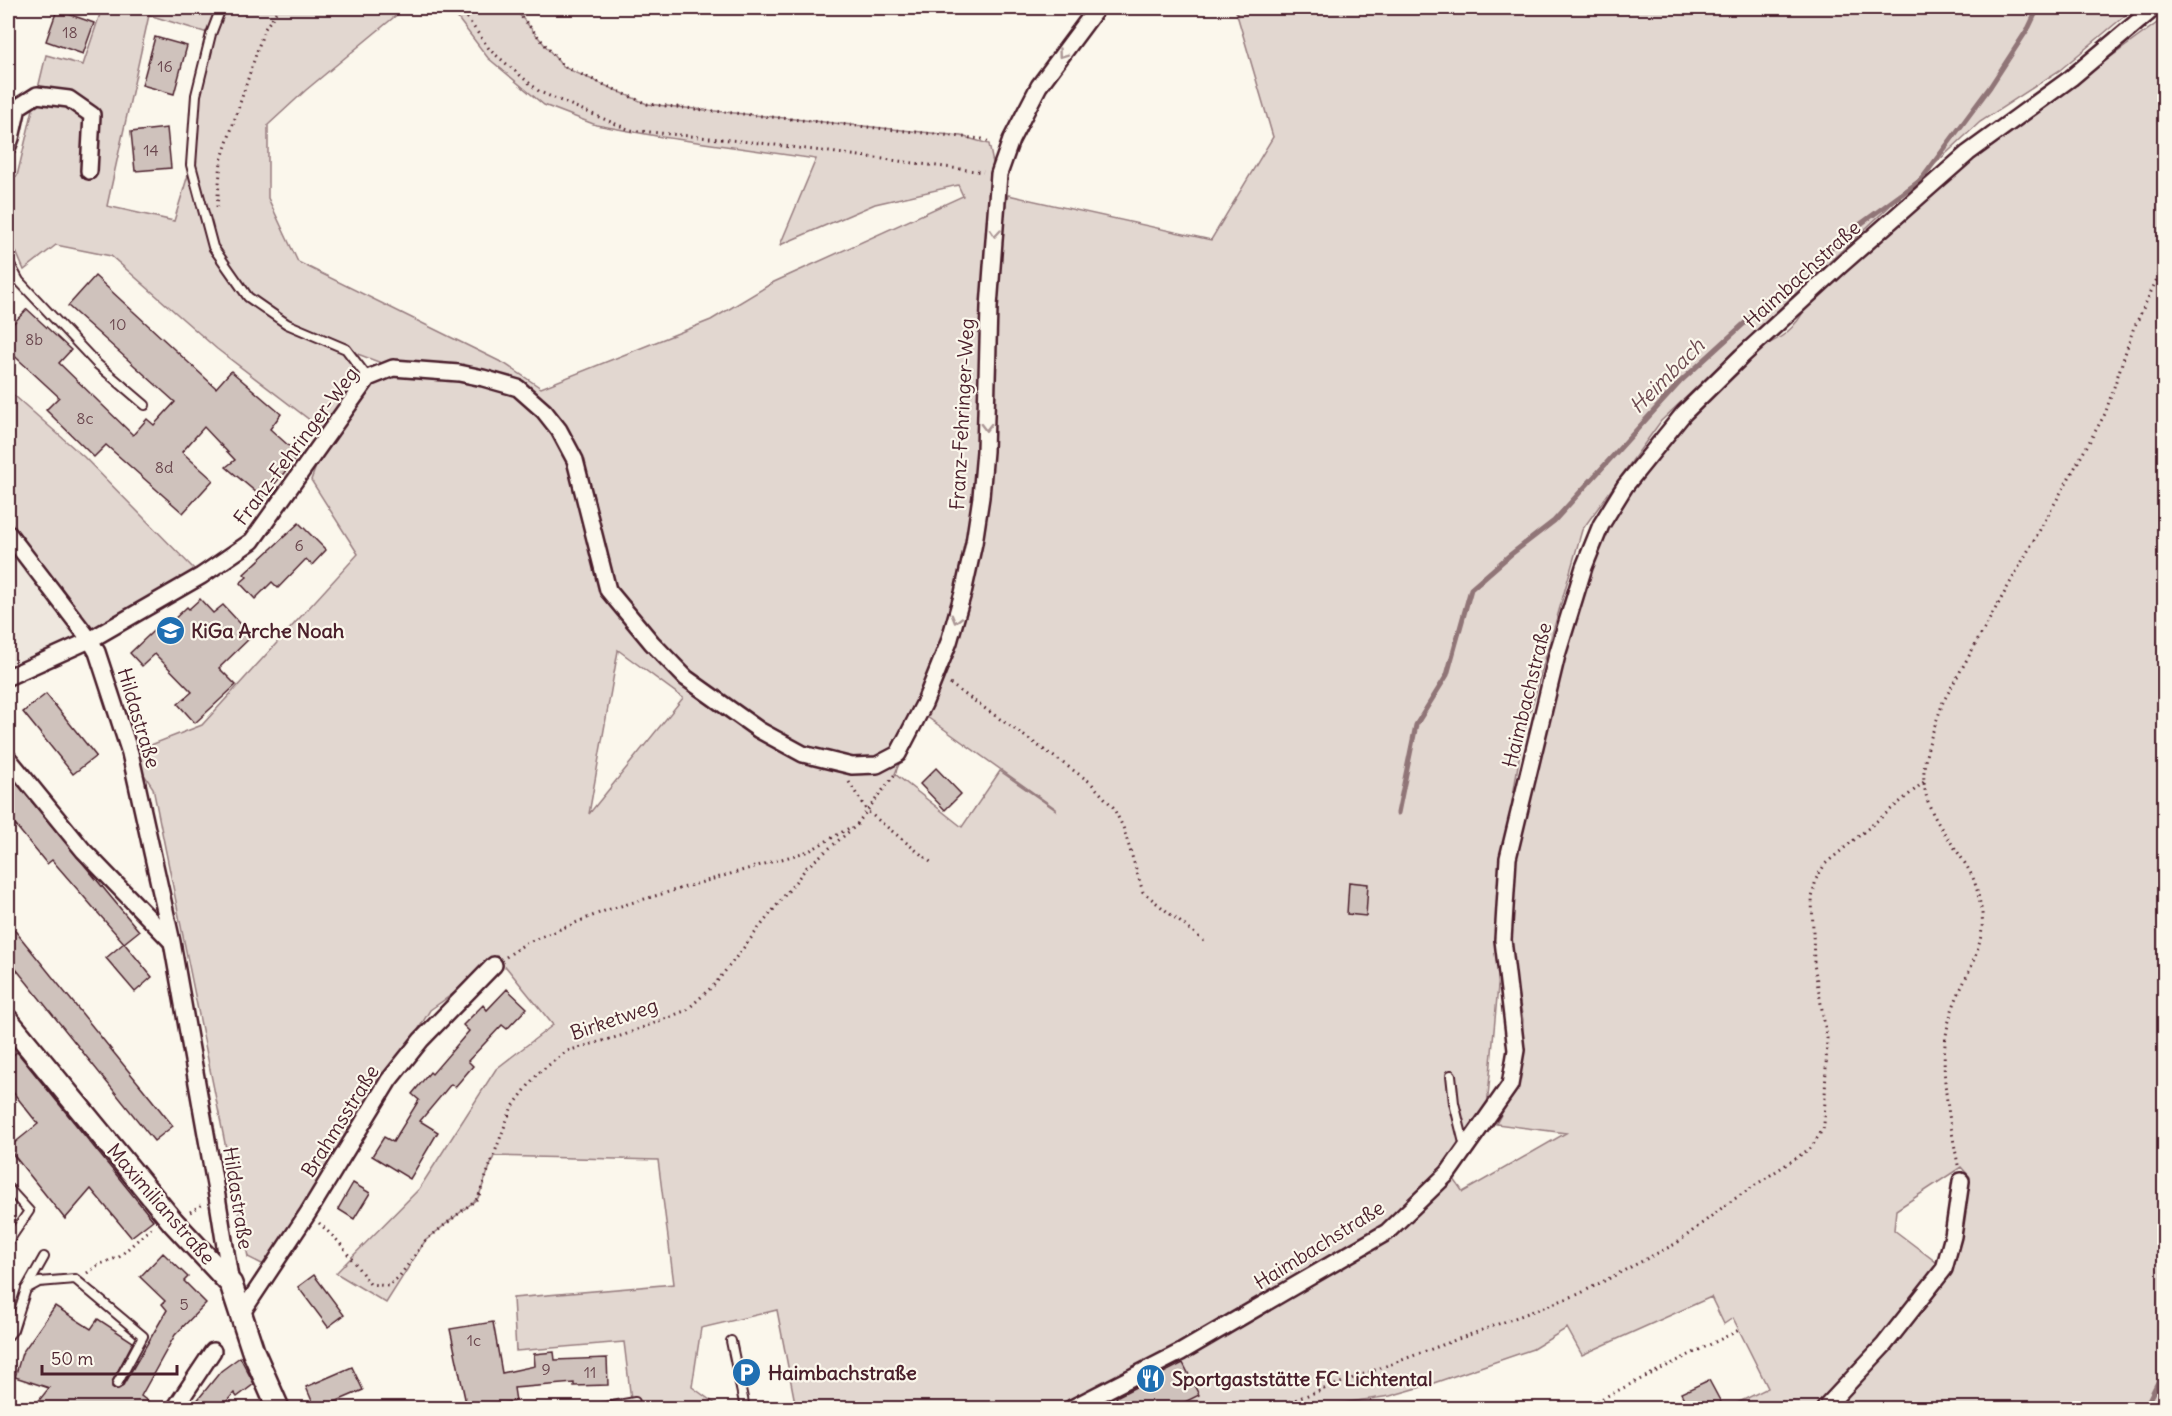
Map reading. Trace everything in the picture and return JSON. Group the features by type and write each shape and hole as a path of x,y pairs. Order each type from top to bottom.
{"main road":[{"name":"Maximilianstraße","path":"11,1032 170,1218 231,1284 256,1359 278,1408"}],"street":[{"name":"Franz-Fehringer-Weg","path":"8,677 90,640 201,576 252,542 369,378 393,368 459,373 518,388 544,411 559,430 575,459 608,590 652,644 686,678 759,730 803,754 852,766 877,765 898,754 924,704 949,642 963,593 981,497 985,451 989,307 999,174 1011,140 1039,86 1097,8"},
{"name":"Haimbachstraße","path":"1072,1408 1181,1352 1387,1232 1448,1173 1510,1085 1516,1050 1503,940 1508,858 1557,655 1584,567 1601,525 1625,486 1684,413 1742,356 1968,153 2071,78 2154,8"},
{"path":"8,146 18,107 37,95 69,99 92,115 89,171"},
{"name":"Hildastraße","path":"8,533 97,652 130,753 172,942 231,1284"},
{"path":"8,758 83,850 172,942"},
{"name":"Brahmsstraße","path":"241,1314 308,1213 389,1080 420,1040 494,965"},
{"path":"1825,1408 1884,1345 1944,1269 1953,1236 1960,1181"},
{"path":"175,1408 213,1350"}],"lane":[{"path":"221,8 211,34 196,95 191,165 213,248 248,297 287,324 346,350 369,378"},
{"path":"8,261 19,281 98,364 145,405"},
{"path":"1451,1075 1454,1103 1466,1148"},
{"path":"8,1188 29,1211 8,1242"},
{"path":"9,1331 26,1289 45,1257"},
{"path":"26,1289 39,1282 75,1279 143,1336 117,1384"},
{"path":"731,1341 745,1408"},
{"path":"601,1408 634,1402"}],"path":[{"path":"216,215 221,161 264,30 279,8"},
{"path":"460,8 490,50 540,92 630,130 760,143 999,174 998,146 982,139 647,104 563,66 514,8"},
{"path":"1960,1181 1950,1123 1944,1060 1948,1024 1980,948 1982,914 1973,879 1934,818 1924,782 1927,753 1943,702 2105,414 2133,330 2164,264"},
{"path":"936,674 1090,782 1113,807 1123,827 1143,892 1205,942"},
{"path":"494,965 526,943 607,910 809,851 858,824 895,774 898,754"},
{"path":"836,762 867,811 933,864"},
{"path":"1273,1408 1579,1294 1677,1243 1727,1204 1811,1148 1824,1127 1827,1038 1814,964 1812,898 1816,879 1826,864 1924,782"},
{"name":"Birketweg","path":"308,1213 339,1242 370,1284 388,1286 399,1277 425,1241 478,1198 512,1109 537,1074 567,1051 624,1035 687,1010 715,984 807,867 858,824"},
{"path":"89,1272 100,1264 119,1257 170,1218 217,1196"},
{"path":"1587,1408 1739,1330"},
{"path":"8,1371 11,1364"}],"shaded area":[{"path":"102,8 405,8 306,90 268,125 268,198 298,262 505,364 541,388 711,320 774,282 963,196 958,185 875,204 780,245 816,159 596,125 544,105 488,58 450,8 514,8 563,67 647,104 961,136 989,144 993,163 982,407 966,555 944,642 921,709 947,670 985,530 993,452 999,235 1008,195 1211,240 1273,137 1235,8 2134,8 2060,70 1980,122 1792,297 1661,421 1582,530 1522,740 1501,871 1499,975 1486,1119 1449,1172 1463,1192 1566,1133 1496,1124 1520,1080 1523,1020 1506,926 1513,852 1556,661 1600,537 1638,471 1750,352 1778,339 1792,328 1809,302 1984,150 2164,18 2164,1408 1732,1408 1731,1406 1768,1388 1733,1318 1724,1324 1711,1297 1582,1355 1567,1328 1533,1349 1425,1386 1390,1396 1310,1408 796,1408 777,1310 701,1328 692,1387 721,1408 632,1408 624,1342 516,1351 513,1298 674,1284 658,1160 494,1156 478,1198 425,1241 386,1303 336,1273 419,1189 496,1069 553,1025 506,967 494,965 430,1010 308,1213 264,1265 248,1257 153,788 130,753 202,725 358,554 311,480 328,434 217,349 111,256 56,245 24,270 8,233 8,177 17,176 46,55 83,65","holes":["149,15 211,34 196,95 191,165 174,221 107,206","347,350 392,367 368,378","618,650 683,698 589,814","920,712 1056,809 1000,771 962,827 895,774","1961,1167 1970,1177 1964,1216 1944,1268 1894,1230 1896,1210"]},
{"path":"8,390 84,457 201,576 90,640 8,533"},
{"path":"8,533 90,640 8,677"}],"building":[{"path":"57,10 94,23 83,54 46,41"},
{"path":"155,37 187,46 174,94 142,85"},
{"path":"167,128 171,168 135,171 131,132"},
{"path":"95,276 216,388 231,371 281,414 270,429 299,455 263,498 226,467 235,460 204,427 182,452 213,480 183,513 106,445 94,457 46,410 59,397 8,350 8,329 27,309 71,350 59,363 133,435 147,419 154,425 175,402 68,306"},
{"path":"299,523 326,550 312,565 306,559 278,588 272,582 255,599 240,583 247,577 244,574"},
{"path":"200,599 213,613 223,605 252,636 219,668 236,685 195,723 178,704 192,692 155,654 142,666 130,653 167,618 171,622 187,607 189,609"},
{"path":"46,694 96,756 73,774 23,712"},
{"path":"936,768 961,794 945,810 920,784"},
{"path":"8,773 139,931 124,943 52,860 47,864 8,816"},
{"path":"1349,882 1368,884 1366,916 1347,914"},
{"path":"8,922 173,1126 154,1141 8,959"},
{"path":"124,943 152,977 135,992 106,958"},
{"path":"507,989 527,1008 507,1029 502,1025 468,1061 473,1066 455,1087 451,1084 420,1121 438,1132 410,1179 372,1156 384,1137 393,1142 419,1100 412,1094 469,1031 463,1025 483,1005 487,1010"},
{"path":"17,1052 153,1220 131,1237 91,1189 65,1219 8,1148 38,1124 8,1086 8,1059"},
{"path":"353,1183 370,1193 354,1219 338,1209"},
{"path":"163,1253 188,1277 184,1281 206,1303 175,1335 141,1396 157,1408 33,1408 49,1388 15,1377 22,1353 55,1306 91,1329 98,1319 133,1342 112,1382 112,1387 115,1389 122,1387 167,1310 162,1304 165,1301 140,1277"},
{"path":"314,1275 344,1315 328,1327 298,1287"},
{"path":"493,1322 502,1373 535,1366 534,1354 554,1352 555,1360 607,1358 608,1385 574,1386 574,1383 514,1388 516,1401 467,1408 450,1329"},
{"path":"240,1357 254,1384 237,1397 234,1393 221,1408 191,1408 221,1371"},
{"path":"1183,1363 1199,1395 1173,1408 1122,1408 1116,1397"},
{"path":"352,1367 363,1390 321,1408 315,1408 306,1387"},
{"path":"1709,1380 1724,1408 1689,1408 1681,1393"}],"waterway":[{"name":"Heimbach","path":"1398,813 1416,725 1447,675 1471,589 1554,521 1680,382 1793,279 1862,223 1921,180 1990,87 2029,27 2038,8"},
{"path":"2145,1408 2164,1370"}],"place":[{"name":"KiGa Arche Noah","path":"170,631"},
{"name":"Haimbachstraße","path":"747,1373"},
{"name":"Sportgaststätte FC Lichtental","path":"1151,1379"}]}
